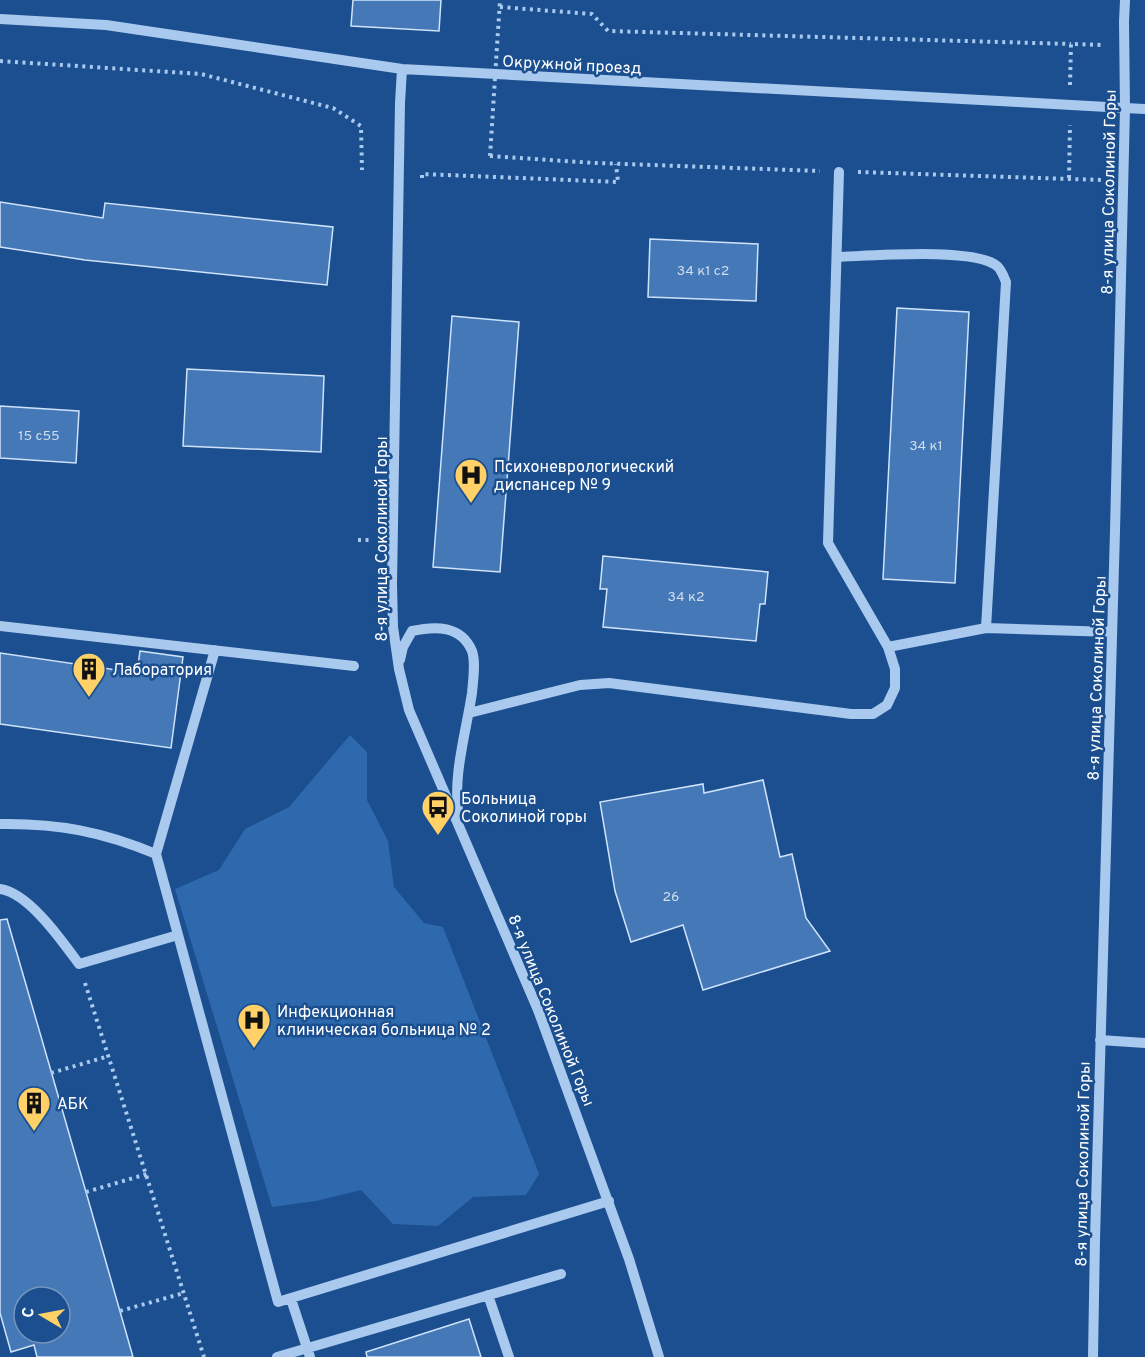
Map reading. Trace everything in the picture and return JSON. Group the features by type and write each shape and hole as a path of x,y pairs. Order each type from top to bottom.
{"street":[{"name":"8-я улица Соколиной Горы","path":"1093,1357 1125,108 1125,0"},
{"name":"Окружной проезд","path":"0,19 106,25 402,69 1145,109"},
{"name":"8-я улица Соколиной Горы","path":"402,69 392,584 393,627 399,669 409,710 538,1010 609,1201 659,1357"},
{"path":"469,713 580,686 609,683 851,714 873,714 886,705 895,688 895,669 888,647 828,543 839,172"},
{"path":"837,257 958,254 982,258 998,267 1006,282 986,628"},
{"path":"0,626 354,666"},
{"path":"399,669 403,647 412,631 430,627 448,629 462,637 472,652 474,675 457,781 462,833"},
{"path":"888,647 986,628 1112,632"},
{"path":"215,650 156,854 278,1302 609,1201"},
{"path":"0,825 20,824 87,830 127,842 156,854"},
{"path":"0,889 9,890 45,919 79,964 178,935"},
{"path":"1100,1040 1145,1043"},
{"path":"277,1357 308,1352 561,1274"},
{"path":"488,1295 509,1357"},
{"path":"291,1299 308,1352"}],"path":[{"path":"500,0 490,156 596,163"},
{"path":"500,7 592,14 608,31 1071,44"},
{"path":"0,61 201,74 333,108 361,126 362,170"},
{"path":"422,174 618,182 616,164"},
{"path":"79,964 204,1357"},
{"path":"51,1072 109,1056"},
{"path":"86,1192 147,1174"},
{"path":"120,1311 184,1293"}],"shaded area":[{"path":"350,735 367,752 367,800 388,841 394,887 424,923 443,927 539,1174 526,1195 473,1197 438,1226 393,1224 361,1190 316,1201 272,1207 175,889 219,870 245,829 289,807"}],"building":[{"path":"353,0 441,0 439,31 351,26"},
{"path":"0,202 103,218 105,203 333,227 327,285 85,260 0,247"},
{"path":"650,239 758,244 756,301 648,297"},
{"path":"897,308 969,312 955,583 883,579"},
{"name":"Психоневрологический диспансер № 9","path":"452,316 519,322 500,572 433,567"},
{"path":"187,369 324,376 321,452 183,446"},
{"path":"0,406 79,411 76,463 0,458"},
{"path":"603,556 768,572 765,604 760,604 756,641 603,627 607,589 600,589"},
{"name":"Лаборатория","path":"140,651 183,657 171,748 0,724 0,653 137,673"},
{"path":"763,780 780,857 792,854 806,918 830,951 703,990 683,925 631,942 615,891 600,802 703,784 704,793"},
{"name":"АБК","path":"7,919 133,1357 37,1357 34,1345 11,1352 0,1313 0,920"},
{"path":"469,1319 481,1357 367,1357 366,1352"}],"place":[{"name":"Психоневрологический диспансер № 9","path":"471,504"},
{"name":"Лаборатория","path":"89,698"},
{"name":"Больница Соколиной горы","path":"438,836"},
{"name":"Инфекционная клиническая больница № 2","path":"254,1049"},
{"name":"АБК","path":"34,1132"}]}
